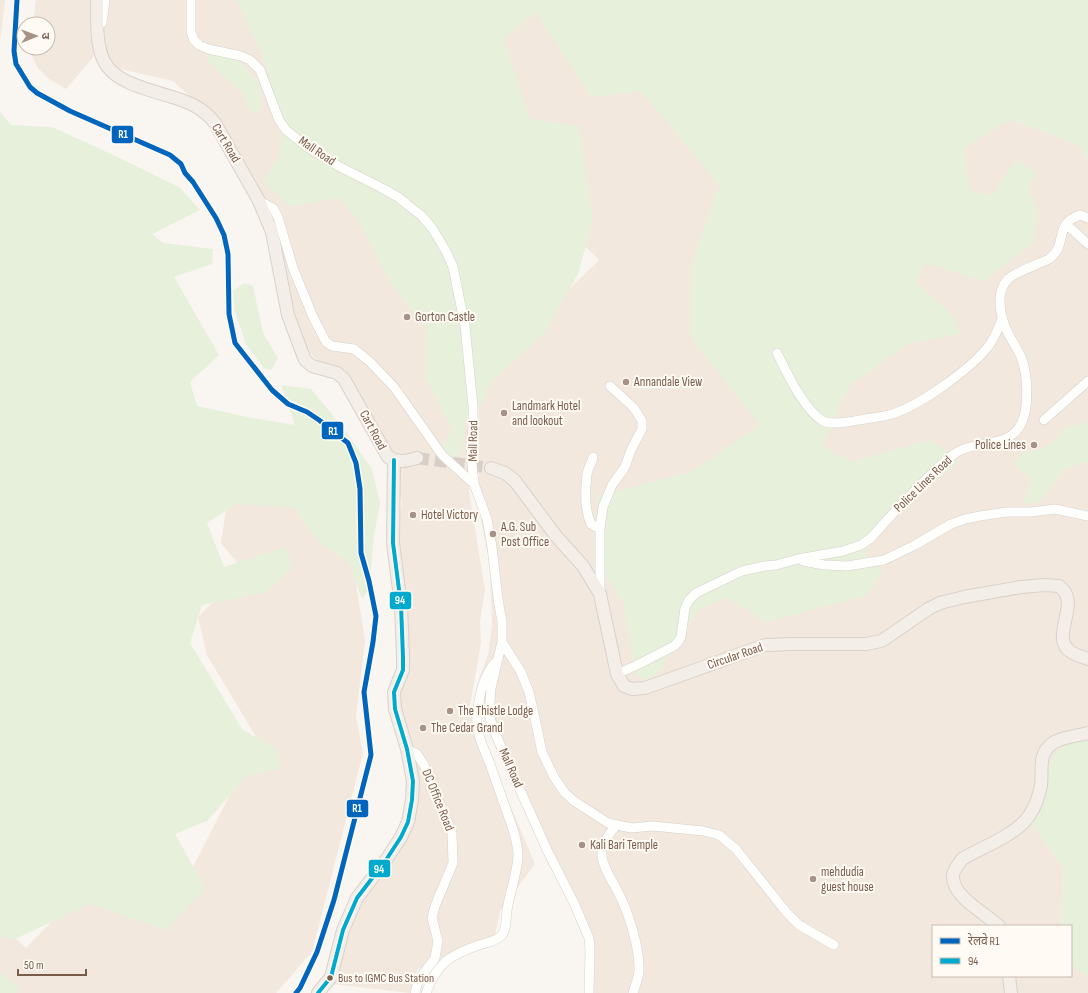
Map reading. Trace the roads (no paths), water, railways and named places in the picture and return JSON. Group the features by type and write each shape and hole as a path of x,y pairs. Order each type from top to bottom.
{"main road":[{"path":"97,0 97,38 100,54 104,64"},
{"name":"Cart Road","path":"104,64 111,72 131,84 195,105 208,115 215,123 259,201 273,236 288,315 292,330 305,360 312,366 337,373 344,379 386,455 394,460 393,543 401,605 403,650 403,670 394,692 396,709 407,749 413,780 412,800 408,822 401,837 386,860 357,898 343,930 331,977 318,993"},
{"path":"394,460 405,461 417,458"},
{"name":"Circular Road","path":"491,468 505,473 515,481 556,536 583,566 600,594 617,674 624,686 632,689 645,688 765,645 866,644 876,642 886,638 928,609 940,603 964,597 1045,585 1059,586 1065,593 1068,604 1068,614 1063,633 1063,643 1071,652 1088,659"},
{"path":"998,925 965,899 957,890 953,881 953,874 956,867 962,859 1016,829 1028,817 1038,799 1041,784 1040,764 1042,756 1047,749 1059,740 1088,733"},
{"path":"1009,977 1011,993"}],"street":[{"path":"104,64 102,26 105,0"},
{"name":"Mall Road","path":"191,0 191,32 194,40 199,45 208,49 241,56 250,60 260,70 279,120 286,130 307,147 340,167 398,197 422,216 432,228 446,251 453,267 465,326 473,406 471,454 474,484 487,518 502,622 502,642 499,660 491,688 489,715 508,764 548,852 574,902 589,938 589,993"},
{"path":"259,201 273,208 278,217 293,268 313,317 326,342 332,346 354,349 369,361 394,386 442,455 474,484"},
{"path":"1088,218 1080,215 1066,224 1088,244"},
{"name":"Police Lines Road","path":"617,674 674,646 678,642 681,637 685,608 689,600 696,593 742,571 843,551 861,545 871,538 921,483 959,451 1002,440 1018,430 1026,407 1025,370 1021,357 1007,332 1002,319 1000,301 1002,286 1009,278 1049,259 1054,255 1060,244 1066,224"},
{"path":"777,354 802,399 817,417 826,422 854,421 893,414 918,403 978,358 988,347 1002,319"},
{"path":"1044,420 1088,381"},
{"path":"600,594 600,524 603,507 612,485 625,467 631,450 642,429 642,421 634,408 610,386"},
{"path":"593,457 587,473 585,504 587,516 591,524 596,526 600,524"},
{"path":"798,559 824,566 847,566 884,560 915,545 951,524 965,519 1007,512 1031,512 1055,509 1088,516"},
{"path":"502,642 521,672 529,692 542,752 554,777 565,793 574,801 608,823 631,828 653,826 710,832 719,835 736,849 787,913 799,925 834,945"},
{"path":"426,993 434,974 442,964 464,950 492,941 501,936 504,929 516,870 518,856 517,846 497,783 478,737 477,724 477,712 484,683 493,664 499,660"},
{"name":"DC Office Road","path":"407,749 416,754 424,766 452,833 453,863 435,906 432,918 438,941 435,958 418,982 416,993"},
{"path":"616,825 610,832 603,847 602,856 608,873 619,894 638,952 638,973 633,993"}],"tunnel":[{"path":"417,458 491,468"}],"rail line":[{"name":"R1","path":"17,0 14,51 16,64 30,87 37,93 70,111 170,155 181,164 185,173 193,182 216,218 224,235 228,254 229,314 235,343 272,390 288,404 307,412 348,443 356,463 360,489 361,553 369,581 376,616 364,692 371,755 334,900 317,952 300,988 296,993"}],"place":[{"name":"Gorton Castle","path":"407,317"},
{"name":"Annandale View","path":"626,382"},
{"name":"Landmark Hotel and lookout","path":"504,413"},
{"name":"Police Lines","path":"1034,445"},
{"name":"Hotel Victory","path":"413,515"},
{"name":"A.G. Sub Post Office","path":"493,534"},
{"name":"The Thistle Lodge","path":"450,711"},
{"name":"The Cedar Grand","path":"423,728"},
{"name":"Kali Bari Temple","path":"582,845"},
{"name":"mehdudia guest house","path":"813,879"},
{"name":"Bus to IGMC Bus Station","path":"330,978"}]}
